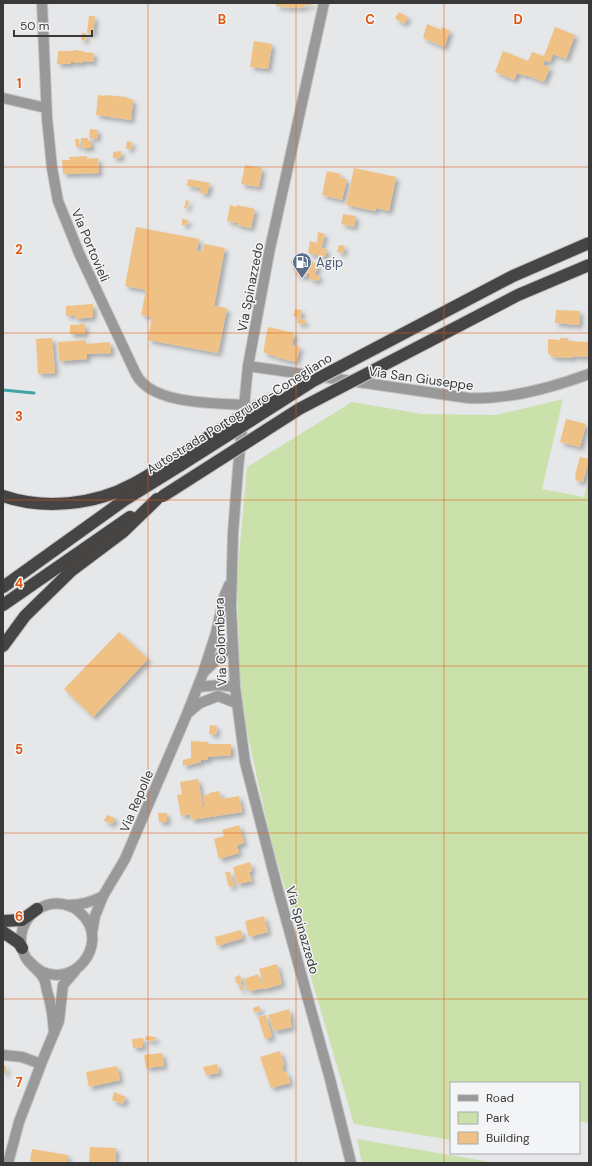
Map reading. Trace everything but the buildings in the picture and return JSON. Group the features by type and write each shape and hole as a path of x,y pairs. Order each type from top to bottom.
{"highway":[{"name":"Autostrada Portogruaro-Conegliano","path":"3,587 257,406 313,381 513,276 589,243"},
{"path":"3,605 160,498 299,409 518,295 589,265"},
{"path":"3,496 12,499 44,504 74,503 107,496 180,460"},
{"path":"3,646 25,616 71,571 123,532 160,498"},
{"path":"3,921 22,920 37,909"},
{"path":"3,932 19,942 24,954"}],"street":[{"name":"Via Portovieli","path":"42,3 46,108 52,168 58,201 85,267 139,380 156,392 169,396 191,401 244,405"},
{"name":"Via Spinazzedo","path":"231,581 238,469 248,366 271,245 324,3"},
{"path":"3,98 46,108"},
{"name":"Via San Giuseppe","path":"248,366 468,398 485,399 531,392 589,374"},
{"name":"Via Colombera","path":"231,581 232,645 236,702"},
{"name":"Via Repolle","path":"8,1163 19,1122 59,1021 63,985 84,962 89,953 92,943 95,916 103,896 125,859 198,687 216,633 224,597 231,581"},
{"name":"Via Repolle","path":"203,673 232,645"},
{"path":"198,687 219,685 235,688"},
{"name":"Via Repolle","path":"187,714 200,703 218,696 236,702"},
{"name":"Via Spinazzedo","path":"236,702 245,762 351,1163"},
{"path":"76,969 66,974 55,975 34,967 24,954 21,937 23,926 37,909 46,905 78,905 93,902 103,896"},
{"path":"64,904 74,908 82,914 92,933"},
{"name":"Via Repolle","path":"24,954 44,979 52,1005 54,1033"},
{"path":"3,1055 22,1057 41,1064"}],"green space":[{"path":"563,399 542,489 584,497 589,479 589,1123 580,1121 580,1082 450,1082 450,1140 354,1124 271,841 240,700 237,578 247,467 352,402 422,414 496,415"},
{"path":"357,1139 496,1163 362,1163"}],"waterway":[{"path":"3,390 34,393"}],"place":[{"name":"Agip","path":"302,279"}]}
